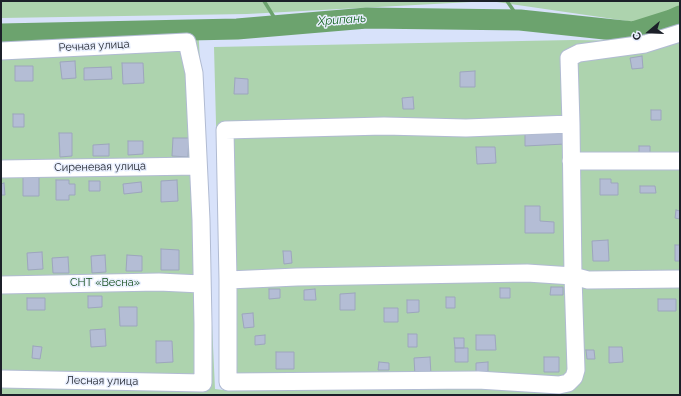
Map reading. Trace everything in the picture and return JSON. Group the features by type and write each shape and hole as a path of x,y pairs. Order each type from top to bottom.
{"street":[{"path":"571,124 466,128 384,126 225,130 228,280 228,382 478,380 559,385 568,383 574,377 576,370 570,161 571,124 568,58 579,53 645,44 680,33"},
{"name":"Речная улица","path":"1,51 187,42 194,73 198,166"},
{"path":"570,161 680,161"},
{"path":"1,285 159,282 202,284 198,166"},
{"name":"Сиреневая улица","path":"1,169 198,166"},
{"path":"228,280 297,277 527,273 573,276 588,280 680,279"},
{"name":"Лесная улица","path":"1,379 203,383 202,284"}],"green space":[{"path":"1,1 490,1 247,14 1,18"},
{"path":"490,1 680,1 680,7 641,23"},
{"name":"СНТ «Весна»","path":"198,21 215,389 223,390 214,47 573,40 641,41 680,27 680,395 1,395 1,24"}],"building":[{"path":"642,56 643,68 632,69 630,58"},
{"path":"75,61 76,78 62,79 60,62"},
{"path":"122,63 143,63 144,83 123,84"},
{"path":"15,66 33,66 33,81 15,81"},
{"path":"111,67 112,79 84,80 84,68"},
{"path":"475,71 475,87 460,87 460,72"},
{"path":"235,78 248,79 248,94 234,94"},
{"path":"413,97 414,109 403,109 402,98"},
{"path":"651,110 661,110 661,120 651,120"},
{"path":"13,114 24,114 24,127 13,127"},
{"path":"564,131 565,144 525,146 525,133"},
{"path":"59,133 72,133 72,156 60,157"},
{"path":"173,138 189,138 188,157 172,156"},
{"path":"128,141 143,141 143,154 128,155"},
{"path":"109,144 109,156 93,156 93,145"},
{"path":"639,146 650,146 650,154 639,154"},
{"path":"476,147 495,147 496,163 477,164"},
{"path":"23,177 39,177 39,196 23,196"},
{"path":"600,179 611,179 611,183 618,183 618,195 600,195"},
{"path":"56,180 69,180 69,184 75,184 75,195 69,195 69,200 56,200"},
{"path":"177,180 178,201 161,202 161,181"},
{"path":"89,181 100,181 100,191 89,191"},
{"path":"141,182 142,192 124,194 123,184"},
{"path":"4,183 5,195 1,195 1,184"},
{"path":"640,186 655,186 656,193 640,193"},
{"path":"525,206 540,206 540,221 554,222 554,233 525,233"},
{"path":"676,210 680,211 680,219 675,218"},
{"path":"608,240 609,261 593,261 592,241"},
{"path":"675,245 680,245 680,261 675,261"},
{"path":"161,249 179,250 179,270 161,270"},
{"path":"283,251 291,251 292,263 284,264"},
{"path":"42,252 43,269 28,270 27,253"},
{"path":"105,255 106,272 92,273 91,256"},
{"path":"127,255 142,256 142,271 126,271"},
{"path":"68,257 69,273 53,273 52,258"},
{"path":"551,287 563,287 563,295 550,295"},
{"path":"500,288 510,288 510,298 500,298"},
{"path":"269,289 280,289 280,298 269,299"},
{"path":"315,289 316,300 304,300 304,290"},
{"path":"355,293 355,310 340,310 340,294"},
{"path":"88,296 102,296 102,307 88,308"},
{"path":"446,297 455,297 455,308 446,308"},
{"path":"27,298 45,298 45,310 27,310"},
{"path":"658,299 676,299 676,311 658,311"},
{"path":"407,300 419,300 419,312 407,313"},
{"path":"119,307 137,307 137,326 120,326"},
{"path":"384,308 398,308 398,322 384,322"},
{"path":"253,313 254,327 244,328 242,314"},
{"path":"105,329 106,346 91,347 90,330"},
{"path":"408,334 417,334 417,347 408,347"},
{"path":"265,335 265,344 255,345 255,336"},
{"path":"476,335 495,335 496,350 476,350"},
{"path":"454,338 464,338 464,348 455,348"},
{"path":"156,341 172,341 173,362 156,363"},
{"path":"33,346 42,347 40,359 32,358"},
{"path":"609,347 622,347 623,362 609,363"},
{"path":"455,348 468,348 468,362 455,362"},
{"path":"586,350 594,350 595,359 587,359"},
{"path":"276,352 294,352 294,369 276,369"},
{"path":"430,357 431,375 415,376 414,358"},
{"path":"544,357 559,357 559,372 544,372"},
{"path":"379,362 389,363 389,370 378,370"},
{"path":"488,362 488,374 476,374 476,363"}],"waterway":[{"path":"264,1 279,25"},
{"path":"507,1 520,20"},
{"name":"Хрипань","path":"1,34 237,29 367,18 520,20 633,32 680,16"}]}
